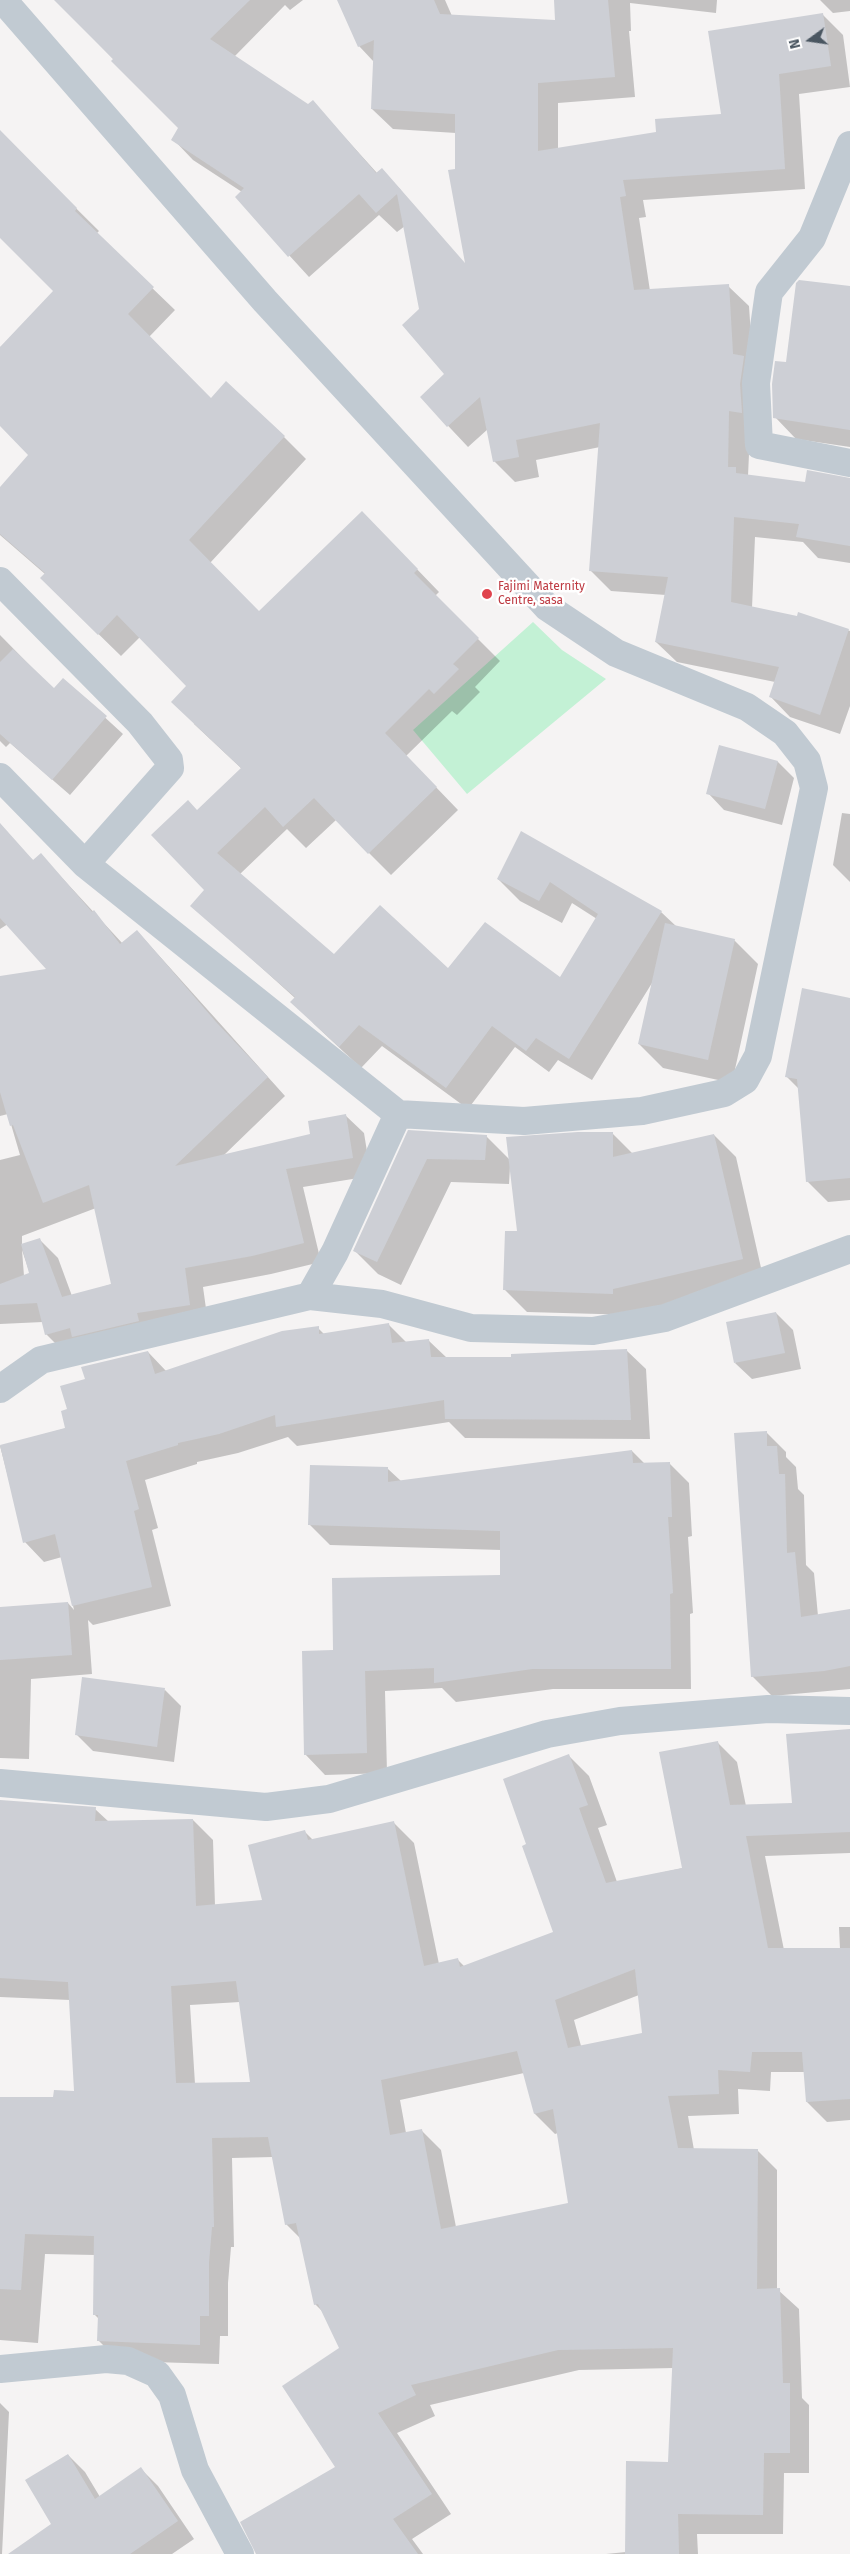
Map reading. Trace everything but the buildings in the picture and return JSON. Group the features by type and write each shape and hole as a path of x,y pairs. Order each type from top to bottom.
{"street":[{"path":"0,777 85,864 398,1114 524,1121 642,1111 724,1093 745,1080 758,1056 814,788 807,761 785,733 747,708 616,653 547,608 265,302 2,0"},
{"path":"850,146 812,238 769,292 756,383 759,445 850,463"},
{"path":"0,581 140,723 169,760 170,768 85,864"},
{"path":"310,1296 335,1252 398,1114"},
{"path":"3,1382 41,1360 310,1296 382,1304 471,1328 593,1331 665,1318 850,1249"},
{"path":"0,1783 266,1807 329,1799 547,1734 620,1721 768,1710 850,1711"},
{"path":"0,2369 106,2359 128,2361 157,2374 172,2395 195,2470 240,2554"}],"green space":[{"path":"533,622 562,650 606,679 467,794 413,730"}],"place":[{"name":"Fajimi Maternity Centre, sasa","path":"487,594"}]}
